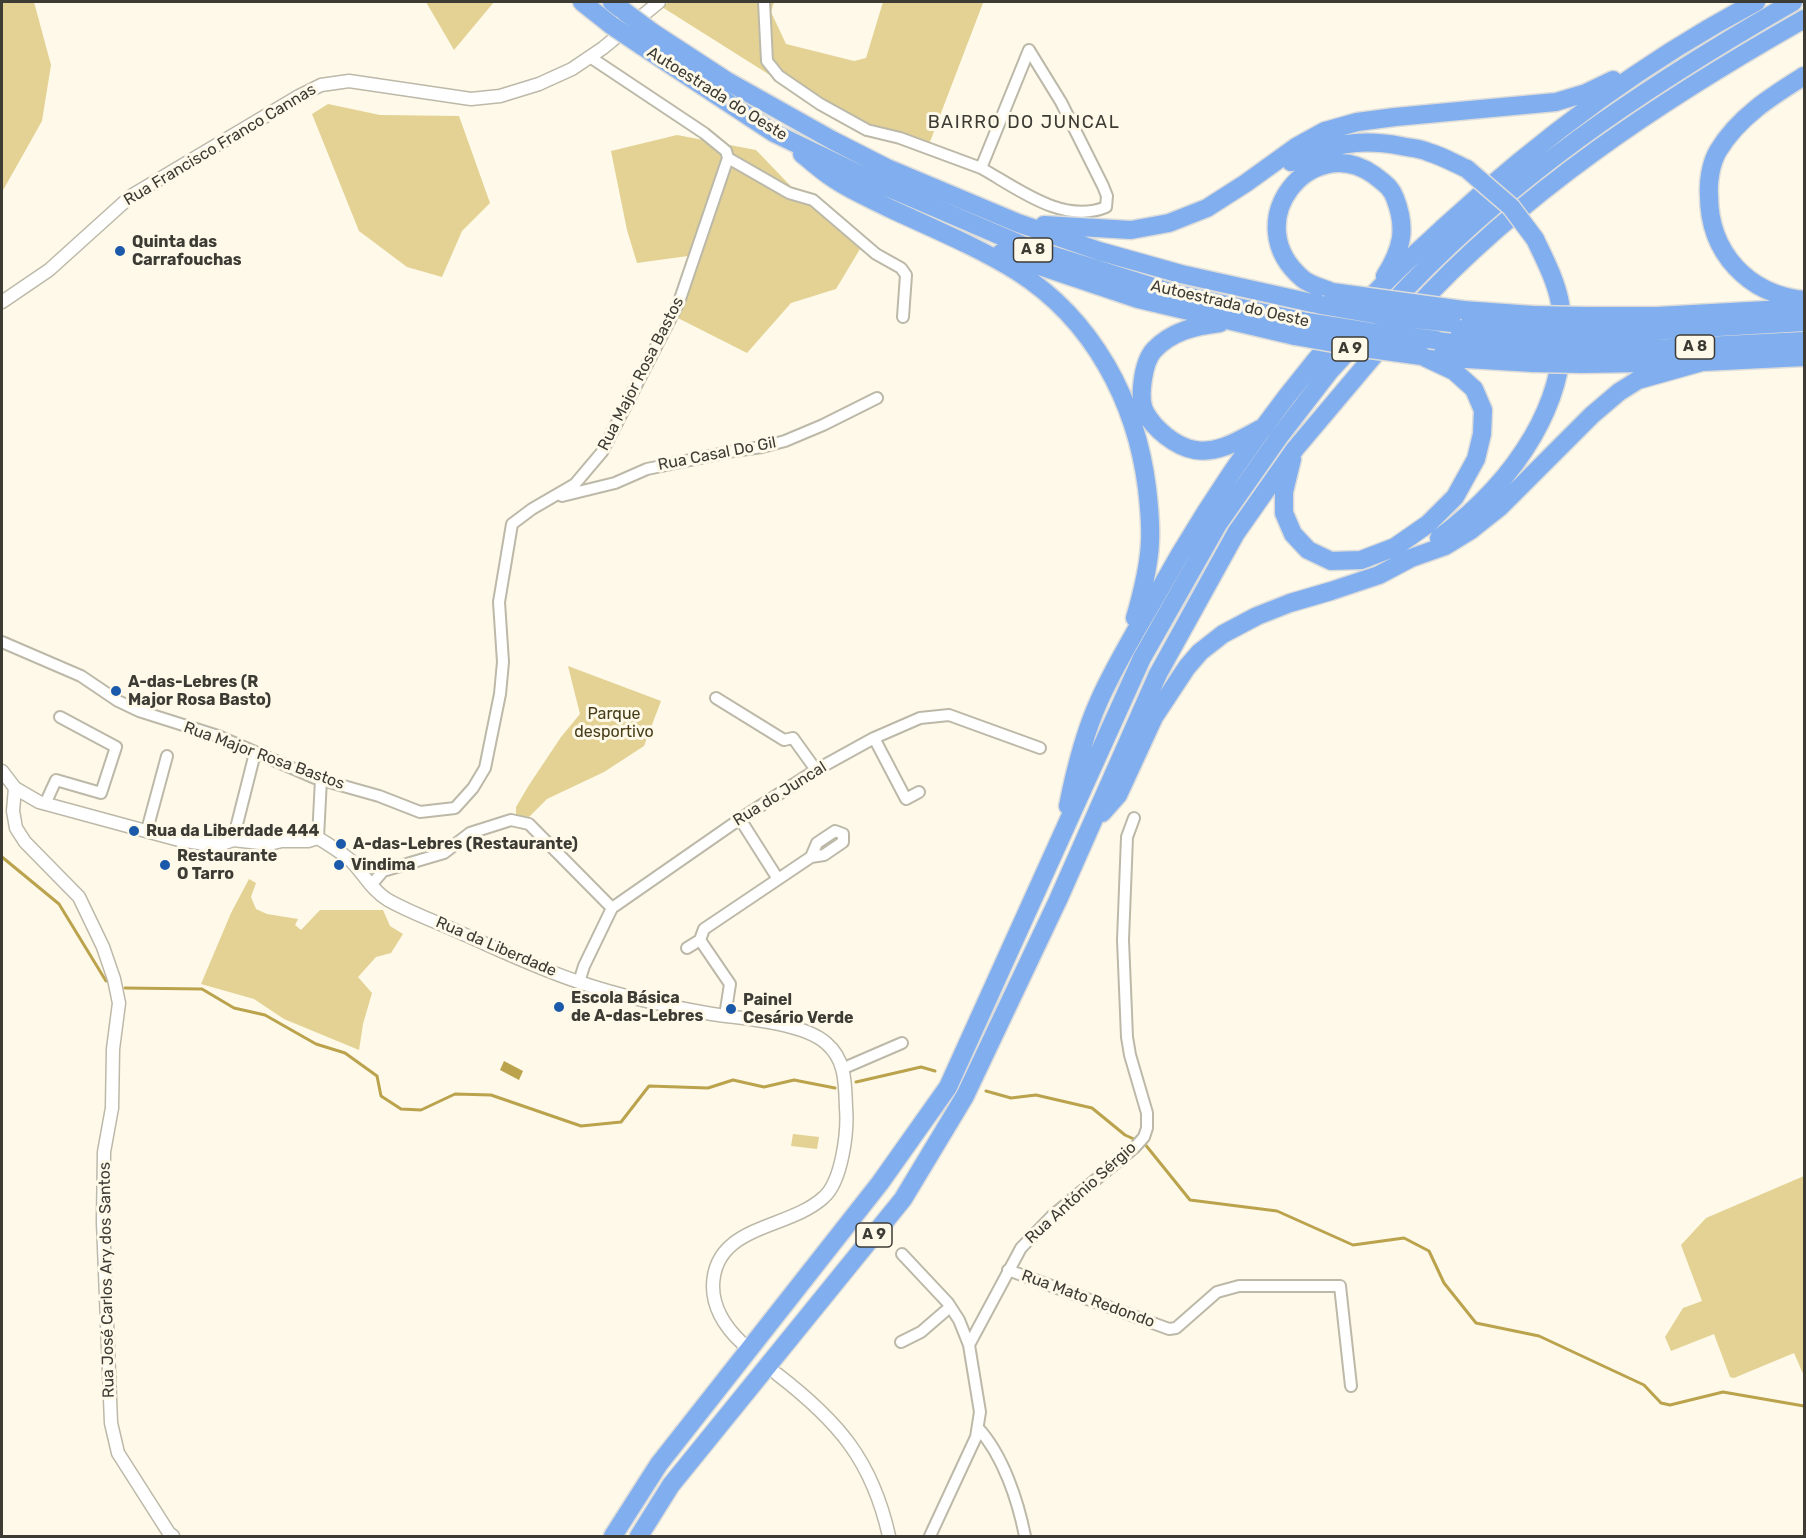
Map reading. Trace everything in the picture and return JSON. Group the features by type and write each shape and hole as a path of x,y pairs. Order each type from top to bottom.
{"highway":[{"name":"Autoestrada do Oeste","path":"582,2 611,25 647,39 887,168 1018,223 1099,251 1181,274 1326,298 1385,316 1458,317 1533,339"},
{"path":"1018,223 1131,230 1169,223 1207,208 1296,147 1324,131 1376,119 1556,102 1586,93 1658,59 1756,2"},
{"name":"A 9","path":"613,1536 658,1464 880,1183 948,1087 1142,658 1218,524 1279,437 1329,372 1408,286 1535,170 1664,78 1793,2"},
{"name":"Autoestrada do Oeste","path":"619,7 647,39 774,132 880,184 1029,249 1176,294 1301,329 1370,333 1485,345 1533,339 1584,340 1668,348 1804,341"},
{"name":"A 9","path":"639,1536 671,1485 903,1200 965,1096 1158,674 1236,533 1294,449 1426,297 1489,237 1545,189 1612,140 1754,47 1804,19"},
{"path":"1063,834 1075,770 1098,703 1126,649 1204,513 1263,427 1317,359 1377,291 1506,172 1590,107 1658,59"},
{"path":"1804,76 1765,101 1736,126 1717,152 1708,182 1708,204 1719,244 1736,269 1759,286 1784,297 1804,300"},
{"path":"774,132 832,178 1017,272 1045,292 1080,327 1102,358 1124,396 1136,431 1149,503 1150,542 1141,596 1126,649"},
{"path":"1088,830 1118,795 1154,717 1187,667 1200,652 1223,634 1257,616 1290,603 1379,575 1411,558 1457,524 1506,476 1531,441 1550,404 1559,371 1562,339 1560,303 1550,269 1535,239 1511,207 1467,169 1427,151 1359,141 1310,153 1246,183"},
{"path":"1326,298 1284,259 1277,240 1276,223 1279,207 1290,187 1315,168 1341,163 1363,167 1391,187 1402,216 1402,237 1393,264 1377,291"},
{"path":"945,234 1138,299 1231,321 1301,329 1356,347 1422,356 1454,370 1474,389 1482,410 1482,434 1476,459 1455,497 1428,524 1395,547 1361,560 1331,561 1308,550 1293,534 1284,513 1284,492 1294,449"},
{"path":"1584,340 1657,316 1804,308"},
{"path":"1231,321 1197,326 1179,332 1152,352 1145,367 1142,384 1144,411 1172,441 1195,450 1232,444 1263,427"},
{"name":"Autoestrada do Oeste","path":"1584,340 1666,330 1804,322"},
{"path":"1422,356 1533,339 1584,340 1702,362"},
{"path":"1411,558 1445,546 1471,530 1500,507 1592,415 1619,392 1638,380 1702,362 1804,357"}],"street":[{"name":"Rua Francisco Franco Cannas","path":"2,302 48,270 131,195 298,96 321,85 349,81 447,97 471,99 500,96 539,84 572,69 603,48 659,2"},
{"path":"764,2 767,60 779,76 820,104 867,130 900,138 981,168 1040,201 1069,212 1095,211 1106,207 1107,196 1103,186 1061,102 1029,50 981,168"},
{"path":"590,57 704,133 726,151 728,158 789,193 813,200 876,254 901,268 906,275 903,317"},
{"name":"Rua Major Rosa Bastos","path":"2,642 81,676 140,711 218,736 321,780 379,796 420,812 455,808 473,788 485,768 500,694 503,662 499,602 513,524 532,509 575,484 602,452 679,302 728,158"},
{"name":"Rua Casal Do Gil","path":"553,498 615,483 647,468 785,441 877,398"},
{"path":"716,698 784,740 793,738 816,770"},
{"name":"Rua do Juncal","path":"579,982 584,966 612,908 740,819 816,770 874,738 920,718 949,715 1040,748"},
{"path":"45,804 56,780 101,793 116,747 60,717"},
{"path":"874,738 901,801 918,792"},
{"path":"233,840 255,753"},
{"path":"147,830 167,756"},
{"path":"2,771 15,788 39,802 179,840 205,844 222,844 233,840 269,844 318,838 321,780"},
{"name":"Rua José Carlos Ary dos Santos","path":"15,788 13,811 16,828 25,843 80,897 103,947 114,979 118,1003 113,1049 112,1108 104,1152 103,1222 111,1423 118,1453 173,1536"},
{"name":"Rua António Sérgio","path":"969,1345 1021,1248 1052,1216 1135,1147 1147,1128 1147,1113 1129,1046 1123,940 1127,837 1134,818"},
{"path":"740,819 778,879"},
{"path":"372,884 383,872 444,853 470,833 511,820 529,824 612,908"},
{"name":"Rua da Liberdade","path":"318,838 348,859 386,899 579,982 662,1004 791,1026 825,1042 844,1068"},
{"path":"687,948 700,940 704,929 811,857"},
{"path":"700,940 730,984 725,1016"},
{"path":"742,1343 722,1320 713,1296 714,1273 723,1252 741,1237 807,1210 825,1196 834,1183 843,1151 847,1113 844,1068 902,1043"},
{"path":"903,1254 959,1320 969,1345 980,1412 976,1437 930,1536"},
{"name":"Rua Mato Redondo","path":"1008,1270 1168,1329 1176,1328 1217,1292 1239,1286 1341,1286 1351,1386"},
{"path":"902,1341 921,1332 950,1307"},
{"path":"777,1374 844,1435 870,1476 882,1505 888,1536"},
{"path":"978,1428 988,1439 1000,1460 1025,1536"}],"green space":[{"path":"2,2 34,2 51,65 42,121 2,192"},
{"path":"426,2 494,2 454,50"},
{"path":"669,2 774,2 771,12 786,44 854,61 866,58 883,2 983,3 928,147 857,130 662,7"},
{"path":"328,104 380,115 459,116 490,203 462,231 442,277 407,267 359,231 312,114"},
{"path":"677,135 756,150 808,204 860,249 836,289 791,303 747,353 668,313 688,256 637,263 627,230 611,151"},
{"name":"Parque desportivo","path":"568,666 661,701 644,746 604,772 547,799 529,817 516,816 516,807 529,785 561,737 580,714"},
{"path":"249,879 256,883 251,897 256,909 267,914 298,919 295,925 301,930 320,910 383,910 390,926 403,934 391,953 376,957 358,977 372,993 363,1024 359,1050 284,1019 254,999 201,984 231,913"},
{"path":"793,1134 819,1137 817,1149 791,1146"},
{"path":"1804,1176 1804,1376 1794,1353 1734,1378 1730,1377 1714,1334 1671,1351 1665,1337 1683,1308 1702,1301 1681,1245 1706,1218"}],"shaded area":[{"path":"504,1061 523,1071 519,1080 500,1070"}],"waterway":[{"path":"2,857 59,904 106,981"},
{"path":"125,988 202,989 234,1008 265,1015 316,1044 345,1053 377,1076 381,1096 401,1109 421,1110 455,1094 491,1095 581,1126 621,1122 649,1086 708,1088 733,1080 764,1087 794,1080 835,1088"},
{"path":"856,1082 921,1067 935,1071"},
{"path":"986,1091 1011,1098 1036,1095 1092,1108 1125,1135 1136,1140"},
{"path":"1144,1143 1190,1200 1277,1211 1353,1245 1404,1238 1429,1251 1444,1283 1476,1323 1539,1336 1644,1385 1661,1403 1670,1405 1723,1392 1804,1406"}],"place":[{"name":"Quinta das Carrafouchas","path":"120,251"},
{"name":"A-das-Lebres (R Major Rosa Basto)","path":"116,691"},
{"name":"Rua da Liberdade 444","path":"134,831"},
{"name":"A-das-Lebres (Restaurante)","path":"341,844"},
{"name":"Restaurante O Tarro","path":"165,865"},
{"name":"Vindima","path":"339,865"},
{"name":"Escola Básica de A-das-Lebres","path":"559,1007"},
{"name":"Painel Cesário Verde","path":"731,1009"}],"district":[{"name":"BAIRRO DO JUNCAL","path":"1024,123"}]}
